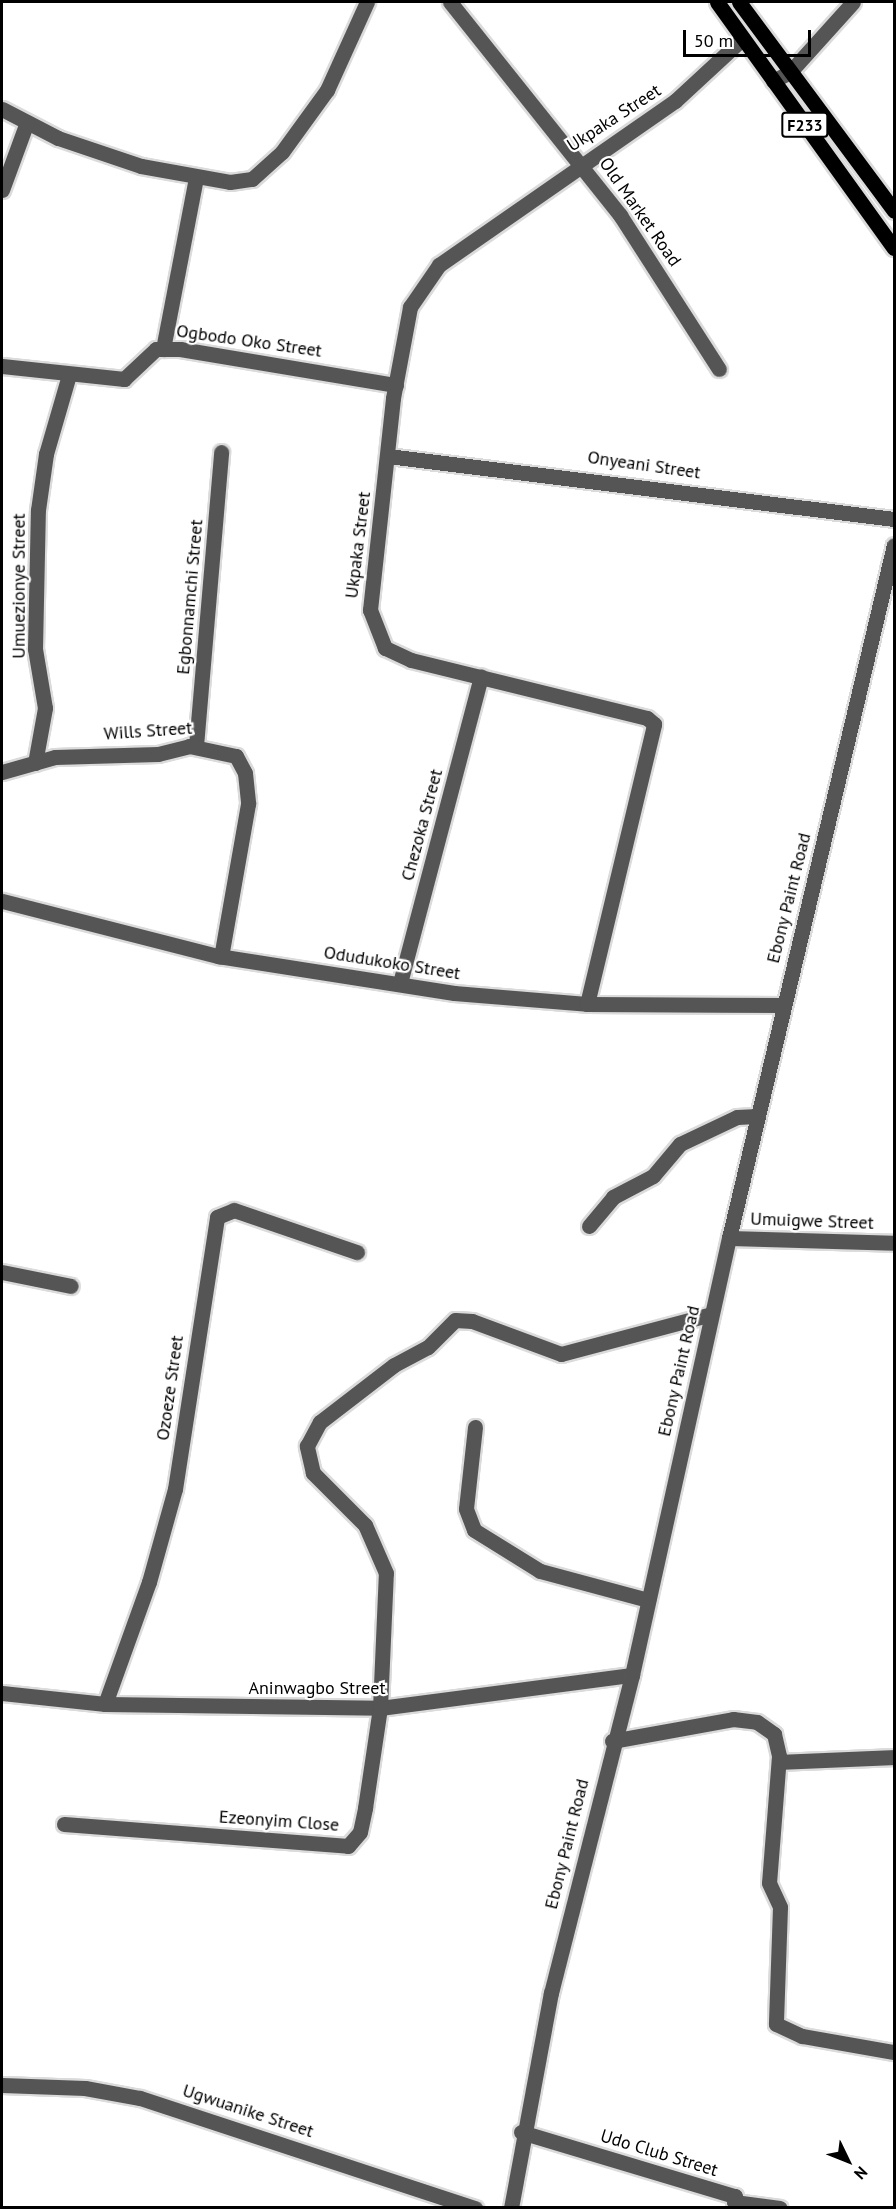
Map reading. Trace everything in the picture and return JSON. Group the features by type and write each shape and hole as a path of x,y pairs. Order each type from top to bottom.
{"main road":[{"name":"F233","path":"717,2 894,248"},
{"name":"F233","path":"739,2 894,211"}],"street":[{"path":"2,109 27,122 115,158 196,177 230,182 252,179 282,152 322,98 368,2"},
{"name":"Old Market Road","path":"450,2 581,162 719,369"},
{"path":"773,81 789,72 853,2"},
{"name":"Ukpaka Street","path":"587,1004 654,724 647,718 393,653 373,629 371,602 396,385 410,307 428,277 461,246 581,162 675,101 742,39"},
{"path":"2,190 27,122"},
{"path":"163,349 196,177"},
{"name":"Ogbodo Oko Street","path":"2,366 69,375 124,379 163,349 396,385"},
{"name":"Umuezionye Street","path":"35,763 45,708 35,649 38,510 46,454 69,375"},
{"name":"Egbonnamchi Street","path":"196,746 221,452"},
{"name":"Onyeani Street","path":"388,456 894,519"},
{"name":"Ebony Paint Road","path":"511,2208 521,2132 612,1741 632,1675 711,1314 894,545"},
{"name":"Chezoka Street","path":"400,983 481,677"},
{"name":"Wills Street","path":"2,772 35,763 196,746 236,756 248,789 221,957"},
{"name":"Odudukoko Street","path":"2,901 221,957 400,983 587,1004 784,1005"},
{"path":"589,1226 613,1197 653,1176 680,1144 737,1117 757,1116"},
{"name":"Ozoeze Street","path":"105,1704 149,1582 175,1489 216,1216 234,1210 357,1252"},
{"name":"Umuigwe Street","path":"729,1238 894,1243"},
{"path":"2,1272 71,1286"},
{"path":"380,1708 386,1573 365,1525 313,1473 307,1446 320,1422 394,1365 428,1347 455,1320 472,1321 561,1354 711,1314"},
{"path":"475,1427 466,1509 474,1530 540,1571 648,1600"},
{"name":"Aninwagbo Street","path":"2,1693 105,1704 380,1708 632,1675"},
{"name":"Ezeonyim Close","path":"64,1824 348,1846 363,1816 380,1708"},
{"path":"612,1741 747,1719 774,1734 779,1762 769,1876 780,1907 776,2024 802,2036 894,2052"},
{"path":"779,1762 894,1757"},
{"name":"Ugwuanike Street","path":"2,2085 85,2088 140,2097 475,2208"},
{"name":"Udo Club Street","path":"521,2132 735,2196 734,2205 780,2208"}]}
